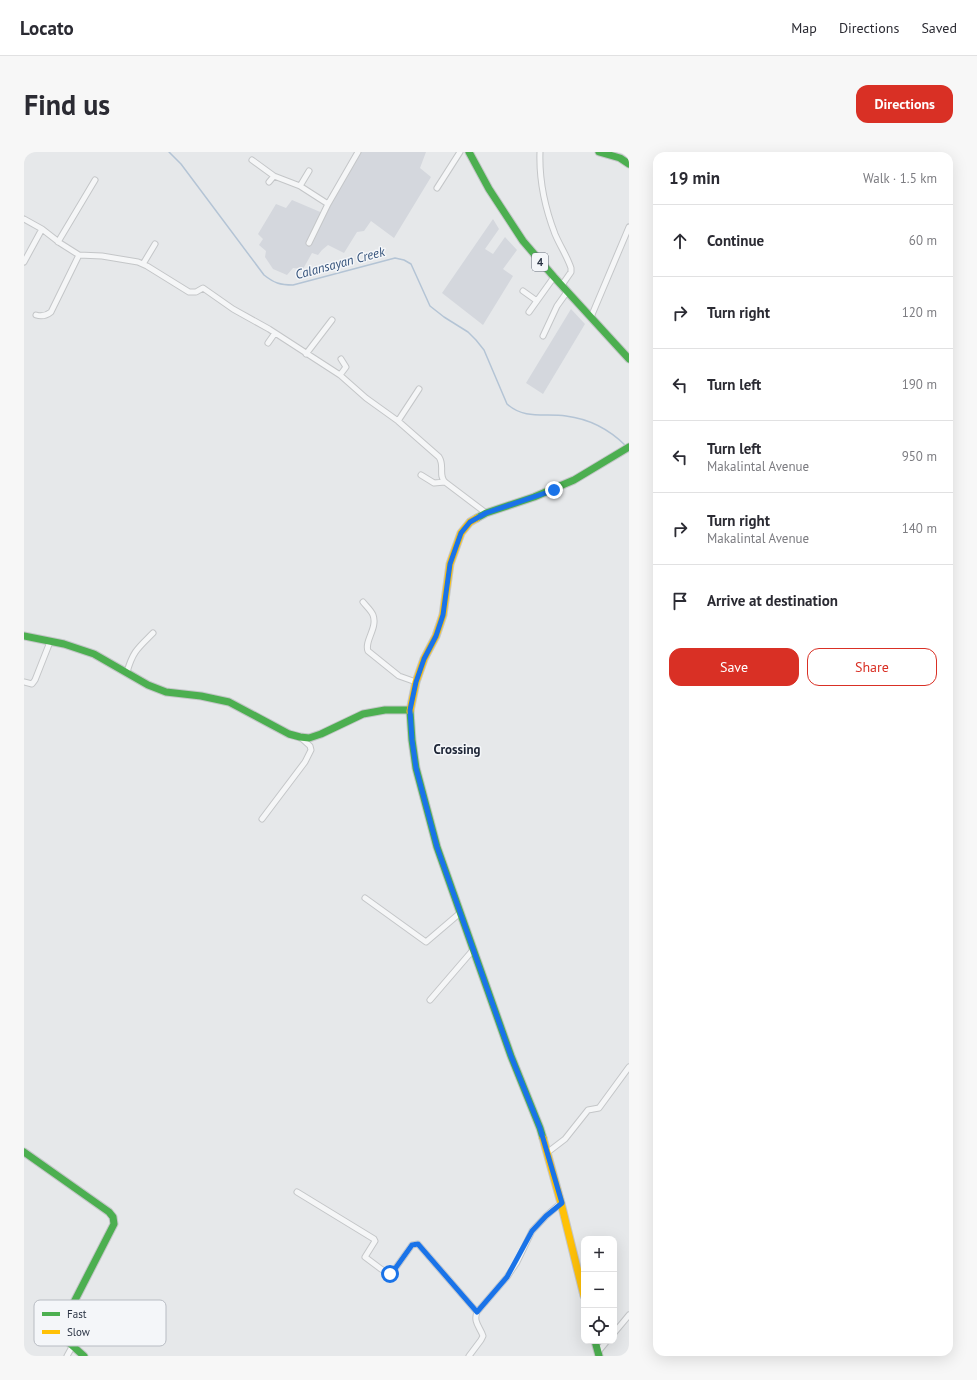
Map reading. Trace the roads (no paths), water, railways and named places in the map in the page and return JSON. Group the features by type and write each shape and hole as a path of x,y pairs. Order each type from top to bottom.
{"main road":[{"name":"4","path":"469,152 495,200 523,241 629,359"},
{"path":"599,152 620,158 629,164"},
{"path":"581,1283 548,1152 511,1056 437,847 416,768 410,710 416,682 424,659 436,636 443,615 450,564 461,533 470,522 486,513 554,490 574,480 629,447"},
{"path":"24,636 64,644 94,654 148,685 166,692 201,696 229,702 289,734 300,737 309,738 321,734 363,714 385,710 410,710"},
{"path":"24,1152 109,1212 113,1217 114,1224 75,1300"},
{"path":"596,1344 598,1354"},
{"path":"72,1347 84,1356"}],"street":[{"path":"309,243 328,204 358,152"},
{"path":"437,188 460,152"},
{"path":"540,152 544,199 552,225 571,268 571,272 562,285"},
{"path":"252,160 274,176 300,186 328,204"},
{"path":"300,186 309,171"},
{"path":"269,182 274,176"},
{"path":"58,242 95,180"},
{"path":"24,219 42,229 58,242 79,255 120,258 143,264 189,292 196,292 202,288 233,309 275,333 340,375 366,398 398,421 442,461 441,479 486,513"},
{"path":"24,262 42,229"},
{"path":"591,317 628,230"},
{"path":"143,264 155,244"},
{"path":"36,315 46,316 51,312 79,255"},
{"path":"529,312 554,277"},
{"path":"523,291 537,301"},
{"path":"543,336 557,306 568,292"},
{"path":"306,354 332,320"},
{"path":"268,343 275,333"},
{"path":"340,375 346,367 341,359"},
{"path":"398,421 419,389"},
{"path":"421,474 434,483 445,482"},
{"path":"363,602 373,616 374,626 367,646 368,651 400,676 416,682"},
{"path":"127,672 132,657 138,647 153,633"},
{"path":"24,682 32,684 35,680 50,642"},
{"path":"262,819 305,762 311,750 310,746 300,737"},
{"path":"365,898 426,942 460,913"},
{"path":"430,1000 473,950"},
{"path":"548,1152 565,1139 588,1110 599,1108 629,1067"},
{"path":"298,1192 374,1239 375,1242 365,1256 382,1270 390,1274 412,1245 418,1244 477,1312"},
{"path":"469,1356 482,1340 483,1336 476,1322 475,1317 477,1312 507,1277 532,1231 546,1216 562,1203"},
{"path":"617,1329 629,1315"},
{"path":"598,1354 605,1344"},
{"path":"67,1356 72,1347"}],"waterway":[{"name":"Calansayan Creek","path":"169,152 181,164 264,275 271,280 284,285 293,285 395,258 404,260 411,264 430,306 468,332 484,350 507,404 514,409 528,414 575,417 591,422 606,430 626,446"}],"district":[{"name":"Crossing","path":"457,749"}]}
